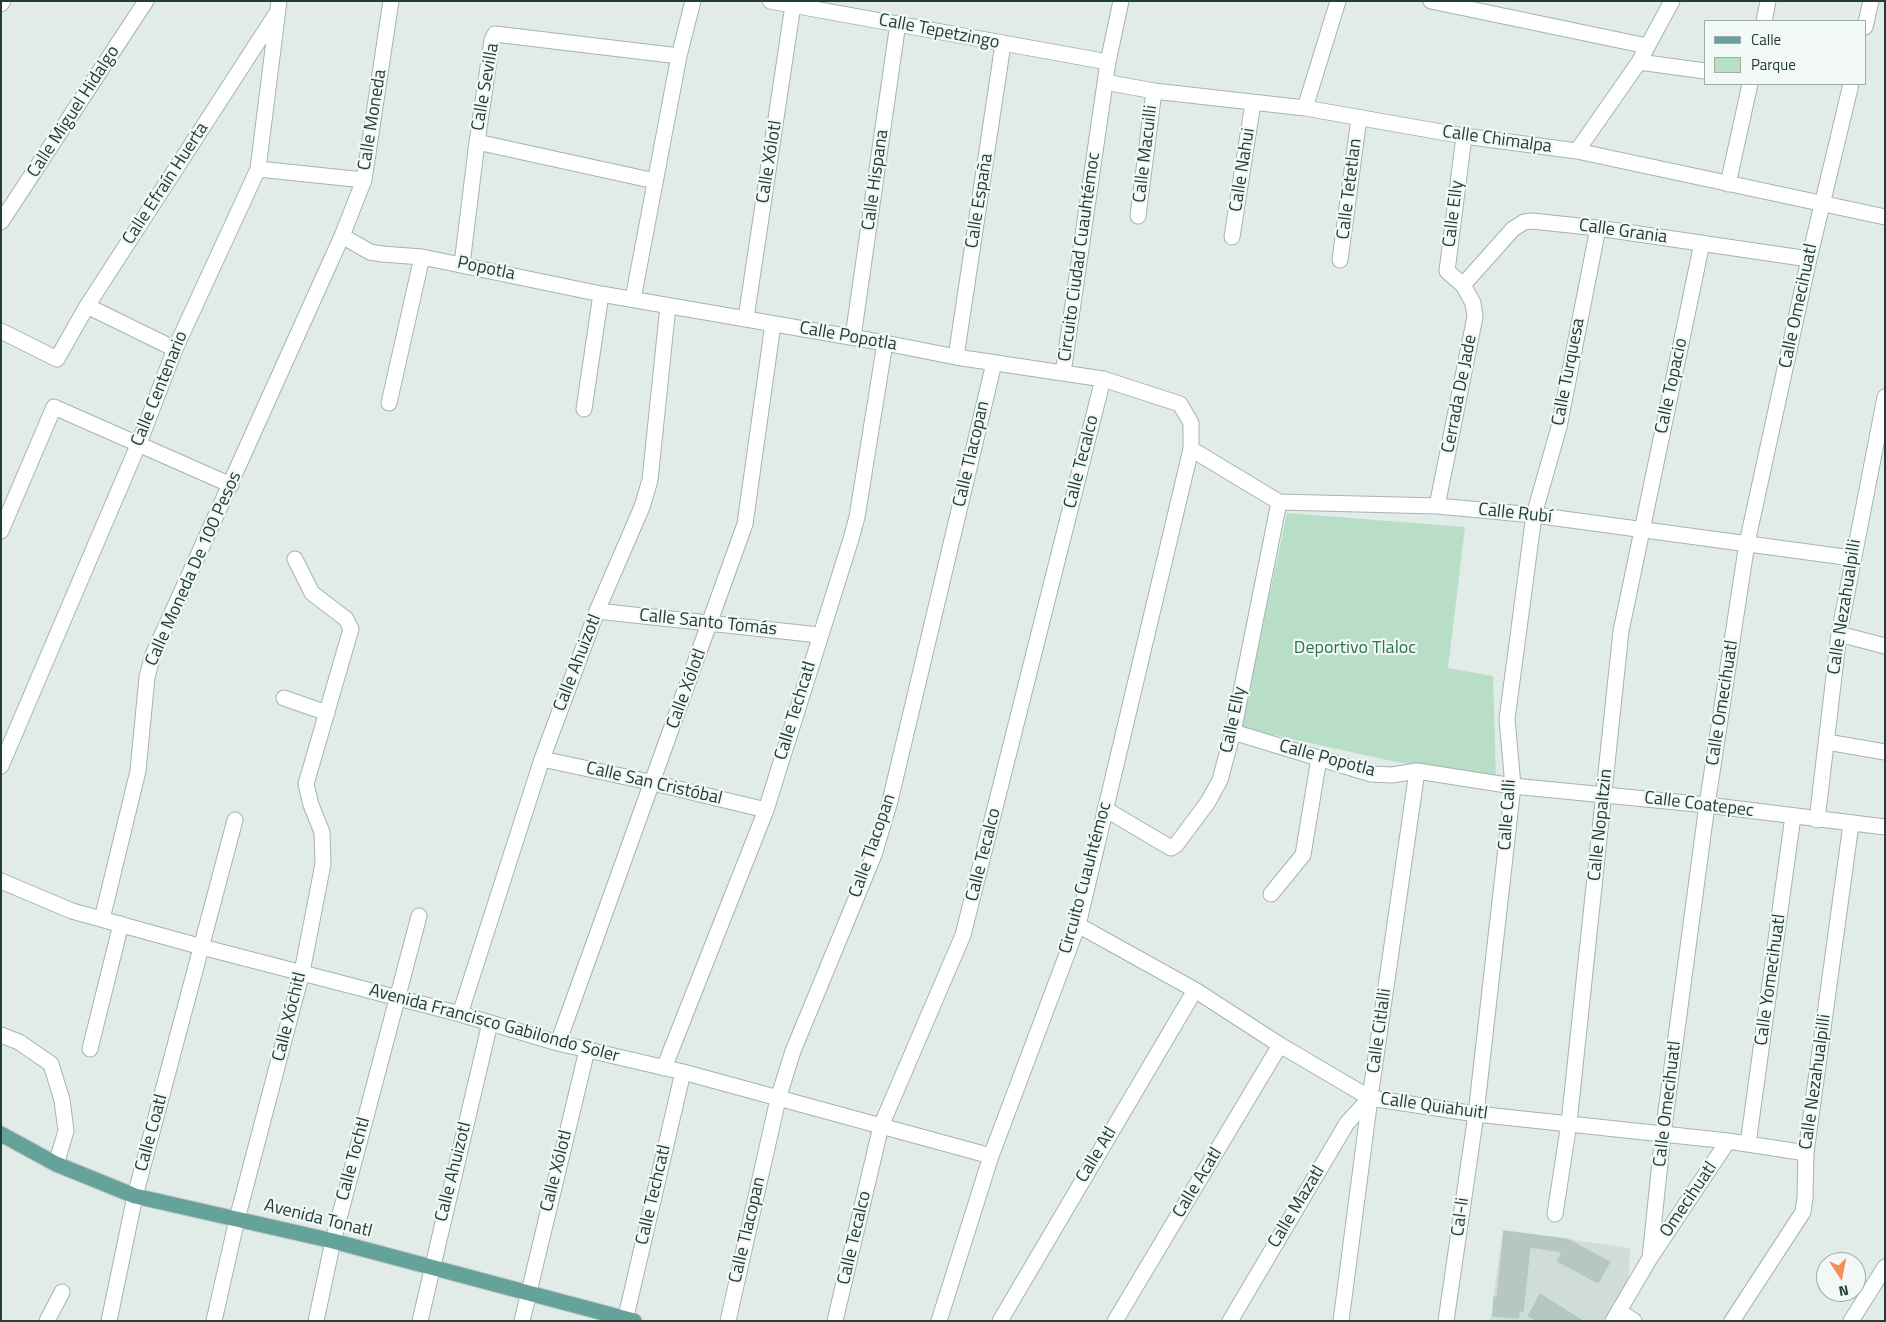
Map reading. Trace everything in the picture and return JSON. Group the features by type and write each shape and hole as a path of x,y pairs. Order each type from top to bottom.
{"main road":[{"name":"Avenida Tonatl","path":"1,1134 56,1164 135,1196 333,1241 628,1320"}],"street":[{"name":"Calle Miguel Hidalgo","path":"1,222 146,1"},
{"name":"Calle Moneda","path":"342,236 364,180 391,1"},
{"path":"633,299 679,56 693,1"},
{"name":"Calle Tepetzingo","path":"770,1 1108,62"},
{"name":"Circuito Ciudad Cuauhtémoc","path":"1121,1 1108,62 1063,373 1103,379 1180,404 1191,423"},
{"path":"1305,108 1338,1"},
{"path":"1431,1 1647,46"},
{"path":"1577,151 1639,62 1672,1"},
{"path":"1764,20 1768,1"},
{"path":"1866,22 1871,1"},
{"name":"Calle Xólotl","path":"746,318 794,5"},
{"name":"Calle Centenario","path":"1,766 139,443 174,349 258,170 278,6"},
{"name":"Calle Efraín Huerta","path":"1,331 57,359 87,306 278,6"},
{"name":"Calle Hispana","path":"853,338 898,23"},
{"name":"Calle Sevilla","path":"462,264 477,142 492,40 495,34 679,56"},
{"name":"Calle España","path":"956,358 1003,44"},
{"path":"1639,62 1704,71"},
{"name":"Calle Chimalpa","path":"1105,82 1154,91 1305,108 1464,136 1577,151 1885,217"},
{"path":"1728,184 1750,85"},
{"name":"Calle Omecihuatl","path":"1616,1316 1650,1258 1663,1134 1707,805 1747,543 1809,259 1851,85"},
{"name":"Calle Macuilli","path":"1138,216 1154,91"},
{"name":"Calle Nahui","path":"1232,237 1254,102"},
{"name":"Calle Tetetlan","path":"1340,260 1358,118"},
{"name":"Calle Elly","path":"1463,285 1447,271 1464,136"},
{"path":"477,142 655,181"},
{"path":"258,170 364,180"},
{"name":"Calle Grania","path":"1463,285 1513,229 1524,222 1532,221 1598,228 1809,259"},
{"name":"Calle Turquesa","path":"1534,515 1559,427 1598,228"},
{"name":"Popotla","path":"342,236 370,252 422,256 633,299"},
{"name":"Calle Moneda De 100 Pesos","path":"102,919 138,771 147,677 152,655 231,486 342,236"},
{"name":"Calle Topacio","path":"1642,528 1702,243"},
{"path":"389,403 422,256"},
{"name":"Cerrada De Jade","path":"1437,506 1475,317 1473,303 1463,285"},
{"path":"584,409 602,294"},
{"name":"Calle Popotla","path":"633,299 884,343 956,358 1063,373"},
{"path":"87,306 174,349"},
{"name":"Calle Ahuizotl","path":"460,1014 542,759 598,611 642,507 650,480 668,306"},
{"name":"Calle Xólotl","path":"558,1043 654,782 745,524 773,324"},
{"name":"Calle Techcatl","path":"664,1068 766,810 857,517 884,343"},
{"name":"Calle Tlacopan","path":"728,1321 778,1099 793,1051 874,855 890,801 994,363"},
{"name":"Calle Tecalco","path":"836,1321 881,1126 963,935 1103,379"},
{"name":"Calle Nezahualpilli","path":"1817,820 1839,634 1852,558 1885,397"},
{"path":"1,530 54,407 139,443 231,486"},
{"name":"Circuito Cuauhtémoc","path":"939,1321 991,1156 1078,925 1191,449 1191,423"},
{"name":"Calle Rubí","path":"1191,449 1279,502 1437,506 1534,515 1642,528 1852,558"},
{"name":"Calle Elly","path":"1106,809 1171,848 1176,845 1208,802 1220,780 1232,732 1279,502"},
{"name":"Calle Calli","path":"1476,1114 1513,786 1507,718 1534,515"},
{"name":"Calle Nopaltzin","path":"1555,1214 1569,1123 1621,631 1642,528"},
{"name":"Calle Xóchitl","path":"214,1321 237,1218 302,972 323,864 322,832 311,805 306,784 351,629 346,620 312,593 295,559"},
{"name":"Calle Santo Tomás","path":"598,611 820,635"},
{"path":"1839,634 1885,646"},
{"path":"284,698 327,713"},
{"name":"Calle Popotla","path":"1232,732 1370,774 1392,775 1417,771 1513,786"},
{"path":"1827,742 1885,752"},
{"path":"1272,894 1303,855 1319,758"},
{"name":"Calle San Cristóbal","path":"542,759 654,782 766,810"},
{"name":"Calle Citlalli","path":"1341,1321 1370,1098 1417,771"},
{"name":"Calle Coatepec","path":"1513,786 1707,805 1885,827"},
{"name":"Calle Yomecihuatl","path":"1748,1144 1793,816"},
{"name":"Calle Coatl","path":"109,1321 135,1196 235,820"},
{"name":"Calle Nezahualpilli","path":"1732,1321 1802,1212 1805,1198 1806,1153 1851,824"},
{"name":"Avenida Francisco Gabilondo Soler","path":"1,881 72,911 460,1014 558,1043 683,1072 991,1156"},
{"name":"Calle Tochtl","path":"316,1321 333,1241 419,916"},
{"path":"90,1049 121,924"},
{"name":"Calle Quiahuitl","path":"1078,925 1195,990 1280,1045 1370,1098 1476,1114 1728,1141 1806,1153"},
{"name":"Calle Atl","path":"1000,1321 1195,990"},
{"name":"Calle Ahuizotl","path":"420,1321 490,1023"},
{"path":"1,1035 19,1042 51,1064 62,1100 66,1131 56,1164"},
{"name":"Calle Acatl","path":"1115,1321 1280,1045"},
{"name":"Calle Xólotl","path":"522,1321 587,1050"},
{"name":"Calle Techcatl","path":"628,1320 683,1072"},
{"name":"Calle Mazatl","path":"1230,1321 1347,1123 1370,1098"},
{"name":"Cal-li","path":"1446,1321 1476,1114"},
{"name":"Omecihuatl","path":"1650,1258 1728,1141"},
{"path":"1851,1321 1885,1267"},
{"path":"48,1321 62,1292"},
{"path":"1616,1316 1634,1321"}],"shaded area":[{"path":"1503,1230 1630,1248 1628,1285 1603,1321 1490,1321"}],"green space":[{"name":"Deportivo Tlaloc","path":"1287,513 1465,527 1448,668 1493,676 1496,779 1392,761 1241,728"}],"building":[{"path":"1504,1231 1567,1239 1610,1262 1598,1283 1557,1261 1562,1252 1530,1247 1523,1312 1519,1310 1519,1318 1493,1316 1494,1297 1497,1297"},
{"path":"1540,1294 1583,1321 1537,1321 1528,1316"}]}
